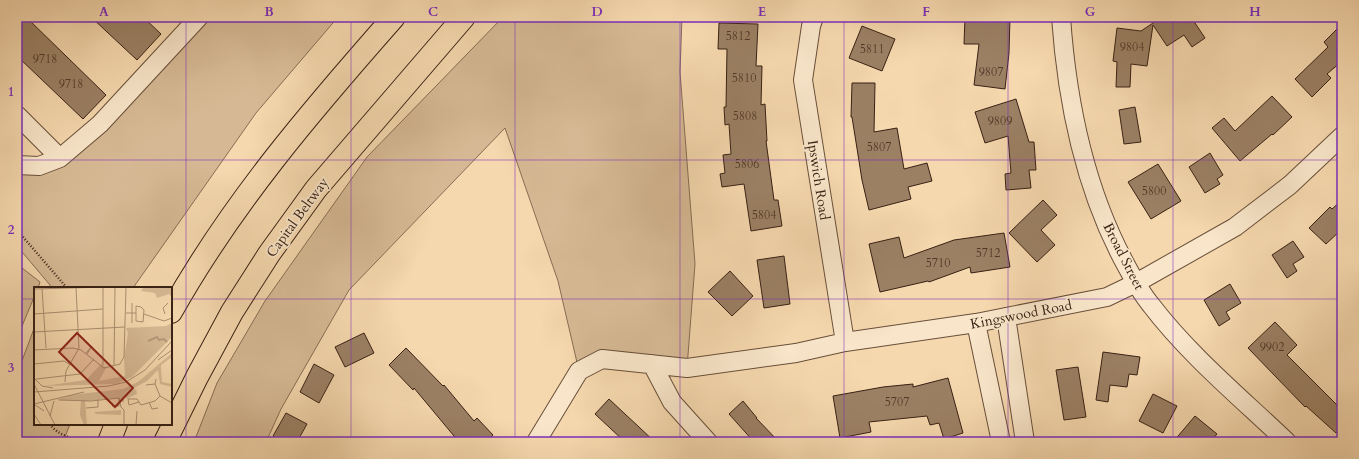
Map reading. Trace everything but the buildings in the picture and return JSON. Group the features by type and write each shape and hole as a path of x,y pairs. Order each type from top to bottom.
{"highway":[{"path":"172,310 212,245 273,159 326,94 394,17"},
{"name":"Capital Beltway","path":"166,442 197,377 232,312 273,248 316,189 464,17"},
{"path":"109,442 116,425"}],"street":[{"name":"Ipswich Road","path":"814,17 810,26 803,80 845,342"},
{"name":"Broad Street","path":"1061,17 1064,61 1084,164 1112,241 1150,305 1184,345 1288,442"},
{"path":"17,165 39,166 60,158 100,124 190,20"},
{"path":"17,115 60,158"},
{"name":"Kingswood Road","path":"536,442 579,372 602,359 687,368 796,353 845,342 976,324 1107,297 1136,283 1235,227 1290,185 1342,136"},
{"path":"1006,317 1025,442"},
{"path":"976,324 1001,442"},
{"path":"652,364 672,402 708,442"}],"path":[{"path":"17,230 66,287"},
{"path":"50,425 52,428 81,442"}],"shaded area":[{"path":"199,17 338,17 256,113 134,287 50,287 50,285 17,246 17,165 60,158"},
{"path":"503,17 682,17 680,72 695,264 687,368 602,359 579,371 558,281 505,128 349,290 281,409 266,442 194,442 217,383 265,301 367,157"},
{"path":"17,264 40,282 38,287 34,287 34,297 17,338"},
{"path":"34,329 34,425 70,425 63,442 17,442 17,374"}]}
